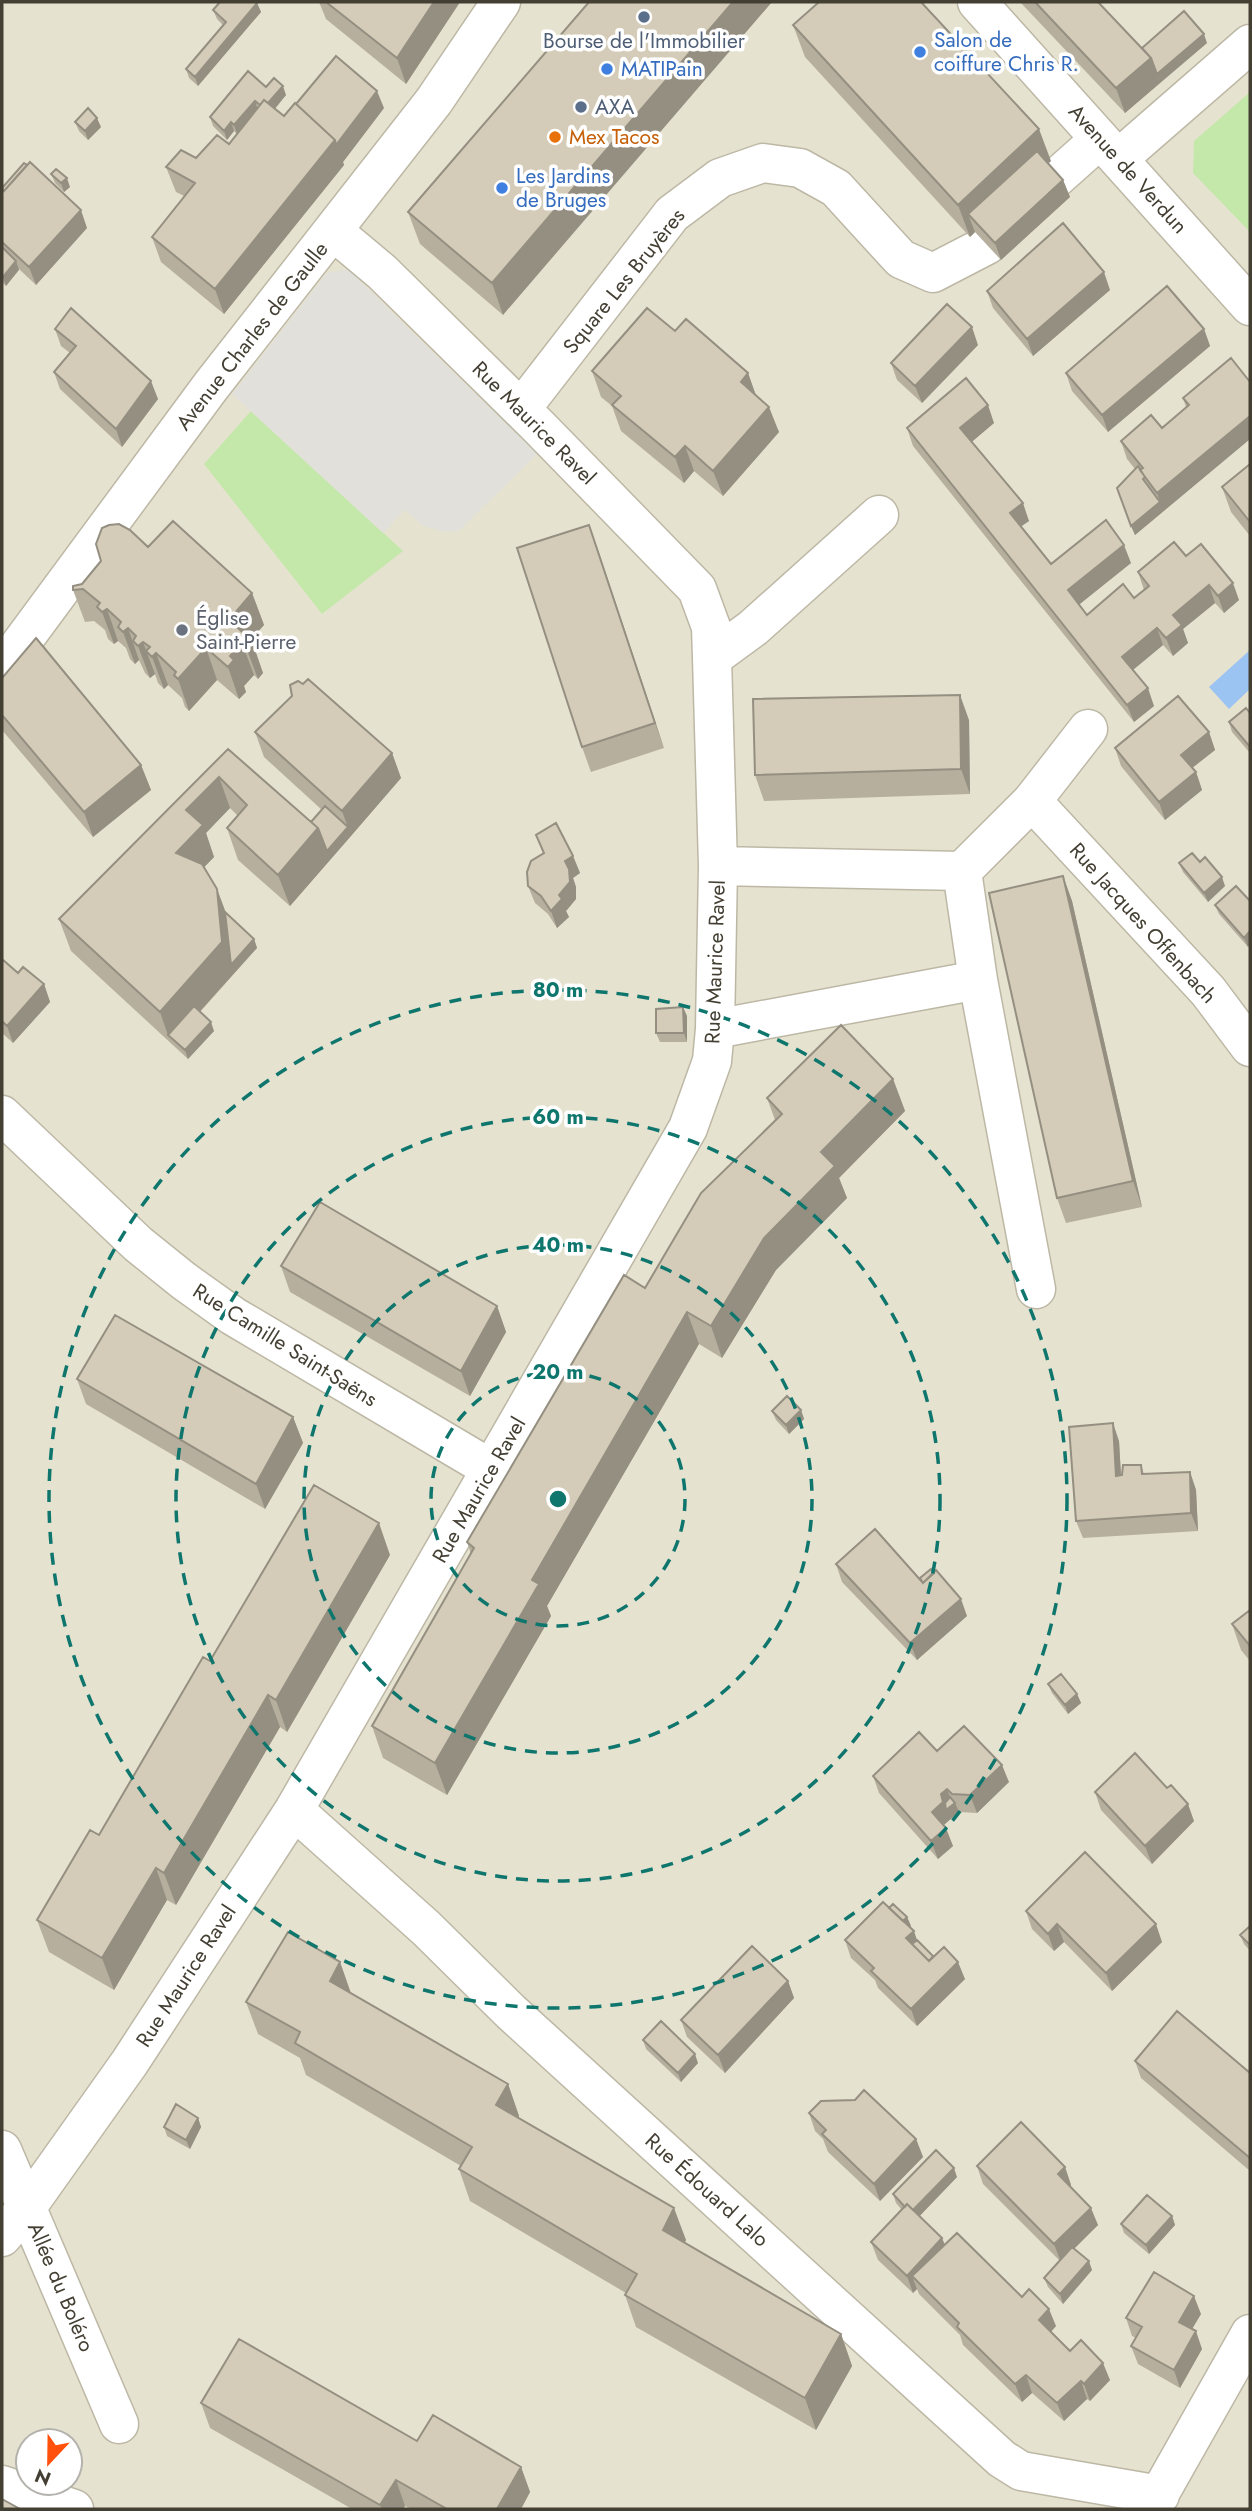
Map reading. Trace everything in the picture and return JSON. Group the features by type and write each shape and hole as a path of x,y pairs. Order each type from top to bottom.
{"street":[{"name":"Avenue Charles de Gaulle","path":"2,669 211,386 434,101 501,2"},
{"name":"Avenue de Verdun","path":"977,2 1250,306"},
{"path":"1054,180 1109,149 1250,44"},
{"name":"Square Les Bruyères","path":"521,409 672,214 720,178 763,163 800,168 836,188 901,258 933,273 987,246"},
{"name":"Rue Maurice Ravel","path":"2,2237 27,2207 130,2062 294,1810 688,1128 712,1061 718,866 712,658 711,627 697,589 382,272 333,231"},
{"path":"712,658 753,628 879,515"},
{"path":"718,866 962,871 1032,801 1088,729"},
{"name":"Rue Jacques Offenbach","path":"1032,801 1208,992 1250,1047"},
{"path":"962,871 978,980 1036,1289"},
{"path":"715,1029 978,980"},
{"name":"Rue Camille Saint-Saëns","path":"2,1115 138,1244 184,1281 233,1316 491,1469"},
{"name":"Rue Édouard Lalo","path":"294,1810 426,1928 512,2012 1002,2459 1021,2471 1155,2502"},
{"name":"Allée du Boléro","path":"2,2150 120,2424"},
{"path":"1155,2502 1250,2334"},
{"path":"2,2486 75,2509"}],"shaded area":[{"path":"2,2 1250,2 1250,2509 2,2509"},
{"path":"348,269 537,454 459,531 445,532 423,526 405,510 383,533 232,394 327,273"}],"green space":[{"path":"1250,92 1250,232 1193,173 1194,141"},
{"path":"251,411 403,551 322,614 204,464"}],"water":[{"path":"1250,650 1250,689 1229,709 1209,687"}],"building":[{"path":"220,2 257,3 195,77 186,69 226,22 213,10"},
{"path":"326,2 434,2 397,58"},
{"path":"589,2 733,2 492,283 408,212"},
{"path":"819,2 921,2 1039,129 958,205 793,25"},
{"path":"1035,2 1098,2 1151,58 1116,88"},
{"path":"1184,11 1204,34 1157,74 1151,58 1142,48"},
{"path":"336,56 377,91 336,145 335,140 296,104"},
{"path":"248,71 266,87 274,78 283,86 268,103 264,100 260,105 255,101 234,125 231,122 224,131 210,117"},
{"path":"264,100 284,116 295,103 335,140 215,289 152,237 195,183 166,167 181,150 196,158 217,135 229,144"},
{"path":"88,108 97,118 85,131 75,122"},
{"path":"1037,151 1063,180 995,243 968,214"},
{"path":"30,162 81,210 29,267 2,242 2,189 4,191"},
{"path":"24,163 27,165 4,191 2,188"},
{"path":"56,169 67,178 61,183 51,174"},
{"path":"1063,223 1104,272 1027,339 987,291"},
{"path":"2,247 16,261 3,277 2,276"},
{"path":"1167,286 1204,329 1102,415 1066,373"},
{"path":"947,304 972,327 915,386 891,363"},
{"path":"71,308 151,381 116,429 54,372 76,346 55,329"},
{"path":"647,308 675,331 686,319 748,373 741,382 769,407 713,471 685,446 675,457 612,405 621,396 592,371"},
{"path":"1231,358 1250,382 1250,416 1157,493 1140,470 1143,468 1121,441 1151,415 1162,428 1189,405 1183,398"},
{"path":"966,378 988,405 960,428 1023,503 1010,513 1051,564 1106,520 1124,545 1068,590 1087,615 1123,584 1134,598 1149,586 1138,572 1174,542 1186,556 1201,544 1233,583 1218,596 1209,585 1173,615 1182,625 1166,638 1157,628 1122,657 1148,688 1127,705 907,428"},
{"path":"1250,464 1250,522 1222,487"},
{"path":"1138,466 1145,477 1143,479 1160,502 1131,526 1117,488"},
{"name":"Église Saint-Pierre","path":"173,521 252,593 229,620 252,641 246,647 242,643 230,656 234,660 228,667 206,648 178,679 174,675 176,672 156,653 152,657 146,651 150,647 143,642 138,646 133,641 136,636 128,628 123,632 118,627 121,622 107,609 102,612 97,607 100,603 83,589 73,590 73,586 82,584 101,561 96,544 102,528 119,524 130,530 148,547"},
{"path":"589,525 655,723 582,747 517,548"},
{"path":"36,638 141,765 84,812 2,715 2,678"},
{"path":"308,679 392,753 342,811 255,732 292,696 290,685 298,681 303,684"},
{"path":"960,695 961,769 755,775 753,699"},
{"path":"1178,696 1209,732 1181,755 1196,772 1159,802 1115,748"},
{"path":"1246,708 1250,713 1250,747 1229,722"},
{"path":"228,749 318,828 278,875 227,828 247,805 219,777 186,810 203,825 176,853 202,864 217,889 222,942 160,1012 59,919"},
{"path":"325,806 348,827 327,851 318,828 311,822"},
{"path":"556,823 573,856 565,861 570,882 559,895 562,899 551,911 541,896 528,886 527,872 531,861 544,853 536,835"},
{"path":"1192,853 1200,862 1205,857 1222,877 1204,893 1179,863"},
{"path":"1063,876 1133,1181 1057,1198 989,893"},
{"path":"1236,886 1250,901 1250,931 1244,938 1215,905"},
{"path":"225,912 254,939 231,965"},
{"path":"2,959 18,973 23,967 44,984 7,1026 2,1021"},
{"path":"194,1006 211,1022 185,1050 168,1035"},
{"path":"683,1007 684,1033 656,1033 656,1009"},
{"path":"841,1025 893,1079 821,1152 835,1166 764,1238 711,1326 687,1312 532,1580 539,1584 435,1763 372,1726 474,1548 467,1542 624,1275 645,1288 701,1193 782,1114 767,1098"},
{"path":"320,1202 497,1306 461,1371 281,1266"},
{"path":"115,1315 293,1417 256,1484 77,1379"},
{"path":"787,1396 801,1410 786,1425 772,1411"},
{"path":"1113,1423 1116,1476 1122,1475 1123,1465 1141,1465 1142,1474 1190,1472 1191,1513 1076,1521 1069,1427"},
{"path":"314,1485 379,1523 276,1700 268,1695 164,1873 156,1868 102,1958 37,1920 90,1830 99,1835 203,1657 210,1661"},
{"path":"875,1529 923,1583 936,1570 961,1599 910,1643 836,1564"},
{"path":"931,1569 934,1573 923,1583 920,1578"},
{"path":"1250,1610 1250,1646 1232,1624"},
{"path":"1061,1674 1077,1694 1065,1705 1048,1684"},
{"path":"964,1726 1002,1765 970,1795 952,1794 947,1789 941,1794 943,1802 932,1812 946,1828 931,1841 873,1776 919,1732 937,1751"},
{"path":"1135,1753 1167,1788 1171,1785 1188,1804 1145,1846 1095,1792"},
{"path":"950,1797 955,1803 946,1810 945,1803"},
{"path":"1085,1852 1156,1924 1106,1973 1057,1924 1048,1934 1026,1911"},
{"path":"883,1902 914,1931 906,1938 929,1961 944,1947 958,1962 911,2009 871,1971 874,1968 845,1940"},
{"path":"893,1904 907,1917 903,1921 889,1908"},
{"path":"1250,1926 1250,1945 1240,1935"},
{"path":"288,1932 340,1962 330,1981 508,2084 496,2105 674,2208 663,2230 841,2334 805,2398 625,2295 637,2274 459,2169 472,2147 295,2043 300,2032 246,2002"},
{"path":"917,1940 933,1956 929,1961 912,1944"},
{"path":"752,1946 788,1981 718,2055 681,2020"},
{"path":"1177,2011 1250,2073 1250,2158 1135,2061"},
{"path":"661,2021 695,2054 678,2073 643,2040"},
{"path":"864,2090 916,2139 874,2184 822,2134 826,2130 809,2113 821,2101 855,2100"},
{"path":"176,2104 198,2118 186,2140 164,2127"},
{"path":"1021,2122 1065,2167 1058,2174 1091,2208 1054,2244 977,2166"},
{"path":"936,2150 954,2168 913,2210 907,2204 905,2207 893,2194"},
{"path":"1147,2195 1172,2216 1146,2245 1121,2224"},
{"path":"907,2204 942,2238 907,2276 871,2242"},
{"path":"957,2233 1022,2297 1029,2289 1049,2309 1039,2320 1070,2351 1081,2340 1103,2363 1084,2384 1081,2381 1057,2403 1026,2375 1015,2384 957,2327 959,2323 912,2276"},
{"path":"1072,2247 1089,2261 1060,2294 1044,2278"},
{"path":"1154,2272 1194,2296 1179,2322 1196,2331 1174,2370 1131,2346 1142,2327 1126,2318"},
{"path":"239,2339 417,2441 433,2415 521,2467 497,2509 447,2509 396,2480 380,2505 201,2403"},
{"path":"2,2499 20,2509 2,2509"}],"place":[{"name":"Bourse de l'Immobilier","path":"644,17"},
{"name":"Salon de coiffure Chris R.","path":"920,52"},
{"name":"MATIPain","path":"607,69"},
{"name":"AXA","path":"581,107"},
{"name":"Mex Tacos","path":"555,137"},
{"name":"Les Jardins de Bruges","path":"502,188"},
{"name":"Église Saint-Pierre","path":"182,630"}]}
